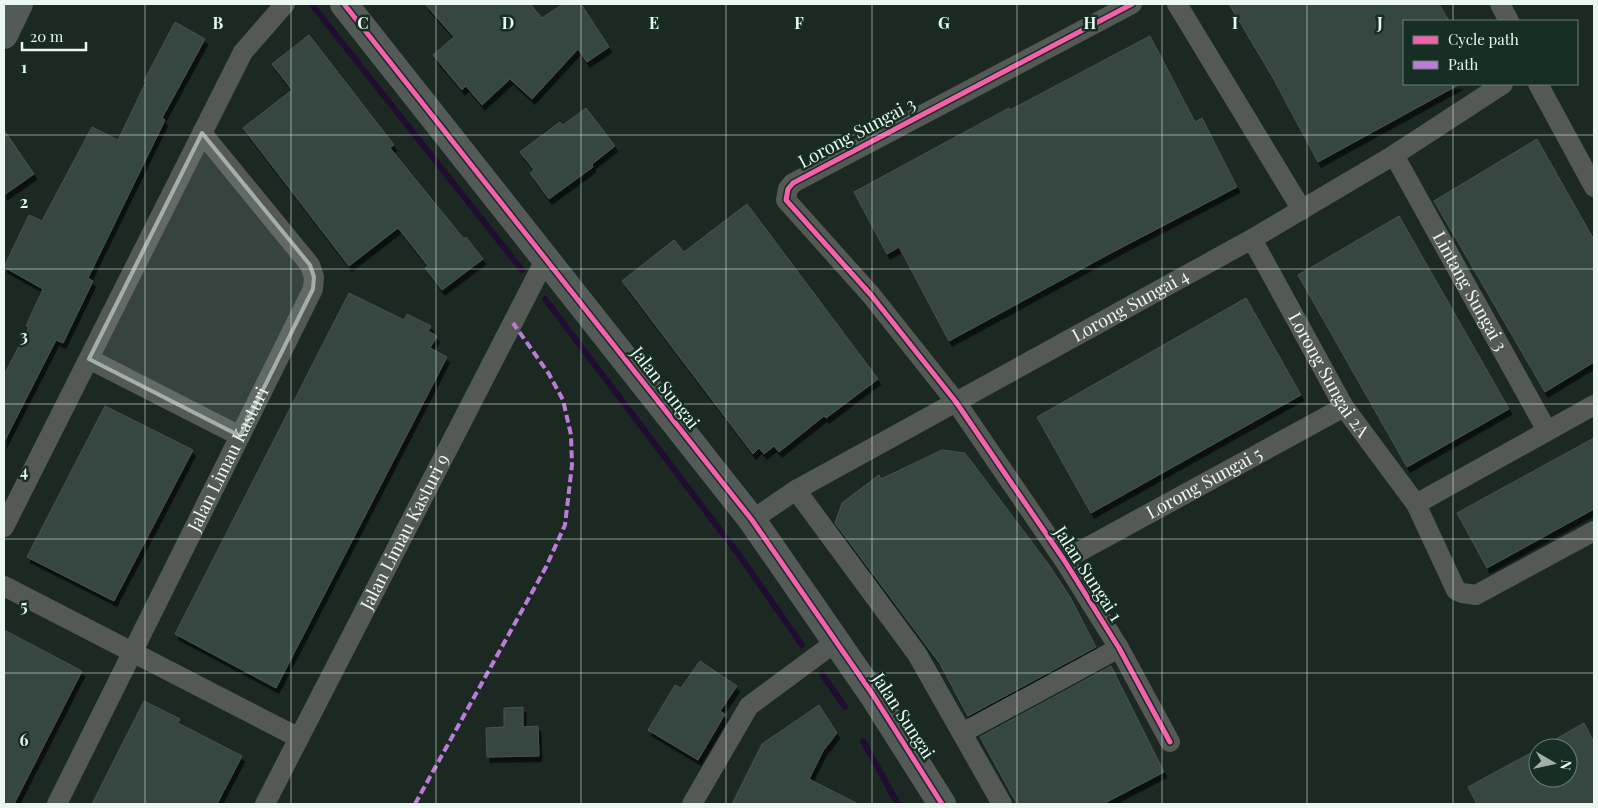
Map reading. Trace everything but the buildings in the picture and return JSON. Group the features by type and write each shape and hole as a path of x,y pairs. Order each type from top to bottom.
{"street":[{"path":"4,35 19,4"},
{"path":"4,527 243,52 285,4"},
{"name":"Jalan Sungai","path":"344,4 752,520 836,641 940,803"},
{"name":"Lorong Sungai 3","path":"956,402 871,295 786,200 788,189 793,183 1132,4"},
{"path":"1177,4 1302,210"},
{"name":"Lorong Sungai 4","path":"752,520 796,490 1302,210 1394,155 1501,85"},
{"path":"1539,85 1594,187"},
{"name":"Jalan Limau Kasturi","path":"57,804 313,289 314,277 310,265 202,133"},
{"name":"Lintang Sungai 3","path":"1394,155 1546,429"},
{"name":"Lorong Sungai 2A","path":"1252,239 1344,407 1416,504 1456,590 1469,595 1476,594 1594,532"},
{"name":"Jalan Limau Kasturi 9","path":"265,804 545,260"},
{"path":"88,359 240,436"},
{"name":"Jalan Sungai 1","path":"956,402 1064,560 1119,648 1170,742"},
{"path":"1416,504 1546,429 1594,405"},
{"name":"Lorong Sungai 5","path":"1064,560 1344,407"},
{"path":"796,490 917,654 1002,804"},
{"path":"4,586 299,738"},
{"path":"692,804 749,706 836,641"},
{"path":"962,733 1119,648"}],"highlighted area":[{"path":"202,133 310,265 314,277 313,289 240,436 89,359"}],"waterway":[{"path":"313,6 522,270"},
{"path":"545,299 742,559 802,645"},
{"path":"822,674 845,707"},
{"path":"863,741 898,804"}],"marked path":[{"path":"415,804 546,567 565,525 572,465 571,435 563,400 549,374 513,323"}],"cycle path":[{"path":"344,4 752,520 873,695 942,804"},
{"path":"1132,4 793,183 788,189 786,200 871,295 956,402 1064,560 1119,648 1170,742"}]}
